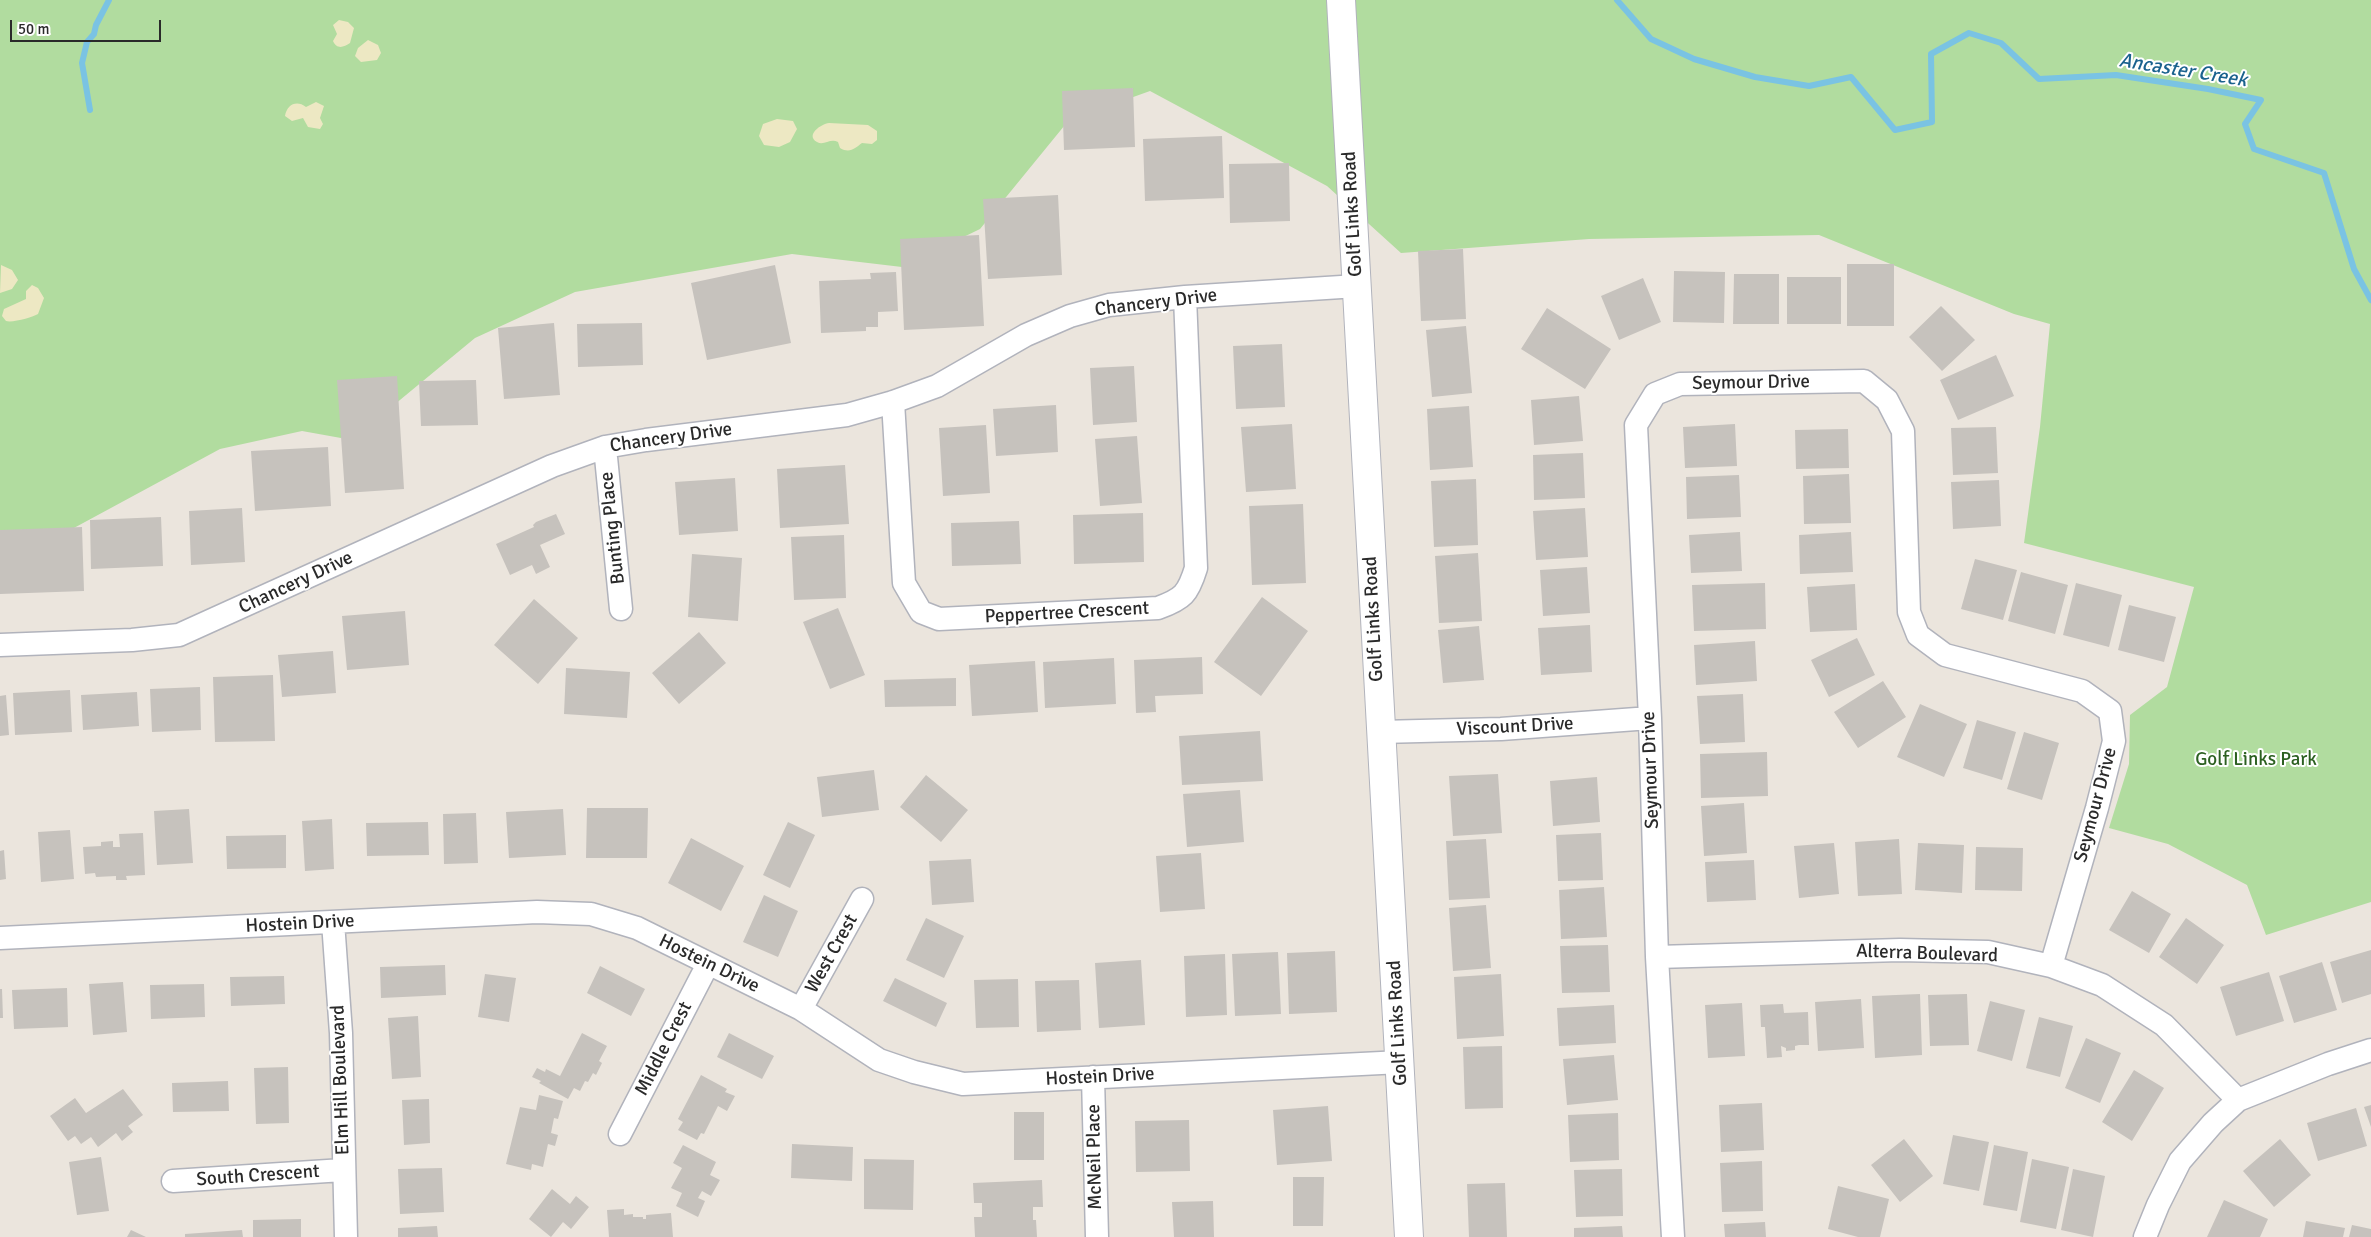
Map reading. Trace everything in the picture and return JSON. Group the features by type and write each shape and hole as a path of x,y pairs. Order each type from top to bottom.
{"main road":[{"name":"Golf Links Road","path":"1341,0 1380,732 1401,1062 1409,1237"}],"street":[{"name":"Chancery Drive","path":"0,645 132,640 180,635 552,466 605,447 646,440 847,415 893,402 937,386 1026,335 1070,316 1109,305 1185,297 1357,286"},
{"name":"Peppertree Crescent","path":"893,402 904,583 921,612 939,619 1158,608 1179,600 1190,588 1196,568 1185,297"},
{"name":"Seymour Drive","path":"1673,1237 1657,957 1650,718 1636,425 1654,394 1680,384 1864,381 1887,400 1903,431 1910,612 1918,636 1945,655 2082,691 2110,711 2114,741 2097,808 2051,966"},
{"name":"Bunting Place","path":"605,447 621,609"},
{"name":"Viscount Drive","path":"1380,732 1501,729 1650,718"},
{"name":"West Crest","path":"801,1009 862,899"},
{"name":"Hostein Drive","path":"0,938 537,912 591,914 637,928 801,1009 879,1060 914,1072 964,1084 1401,1062"},
{"name":"Elm Hill Boulevard","path":"332,922 341,1033 346,1237"},
{"name":"Alterra Boulevard","path":"1657,957 1900,950 1978,952 2051,966 2102,985 2164,1025 2238,1100"},
{"name":"Middle Crest","path":"620,1134 708,964"},
{"path":"2145,1237 2158,1205 2180,1161 2213,1123 2238,1100 2328,1064 2371,1050"},
{"name":"McNeil Place","path":"1093,1077 1097,1237"},
{"name":"South Crescent","path":"173,1182 343,1170"}],"green space":[{"name":"Golf Links Park","path":"0,0 2371,0 2371,902 2266,935 2247,885 2168,844 2109,828 2129,764 2130,715 2167,687 2194,587 2024,543 2040,427 2050,324 2014,314 1819,235 1589,239 1401,253 1327,186 1150,91 1069,120 980,229 902,267 792,254 575,292 475,338 383,414 341,438 302,431 220,449 48,542 0,563"}],"sand":[{"path":"339,20 348,22 354,28 350,43 341,47 336,46 333,41 337,34 333,25"},
{"path":"368,40 378,45 381,53 377,60 361,62 355,56 358,48"},
{"path":"316,102 324,106 320,118 323,124 320,129 308,127 303,118 292,121 285,116 293,104 306,107"},
{"path":"777,119 793,121 797,129 790,142 779,147 764,145 759,136 763,124"},
{"path":"829,123 868,125 877,131 877,140 872,144 862,143 850,150 840,148 838,142 835,141 817,142 814,139 813,133 822,125"},
{"path":"1,265 12,270 18,280 12,289 0,293"},
{"path":"32,285 38,288 44,298 38,314 28,318 6,321 2,316 4,309 26,299 26,291"}],"building":[{"path":"1133,88 1135,147 1064,150 1062,91"},
{"path":"1222,136 1224,198 1145,201 1143,139"},
{"path":"1289,163 1290,221 1230,223 1229,164"},
{"path":"1058,195 1062,275 988,279 983,199"},
{"path":"979,235 984,326 904,330 900,239"},
{"path":"1463,249 1466,319 1421,321 1418,251"},
{"path":"1847,264 1894,264 1894,326 1847,326"},
{"path":"775,265 791,343 707,360 691,283"},
{"path":"1674,271 1725,272 1724,323 1673,322"},
{"path":"896,272 898,311 878,312 878,327 866,327 866,331 821,333 819,281 871,279 870,273"},
{"path":"1734,274 1779,274 1779,324 1733,324"},
{"path":"1787,277 1841,277 1841,324 1787,324"},
{"path":"1643,278 1661,322 1619,340 1601,296"},
{"path":"1941,306 1975,340 1942,371 1909,337"},
{"path":"1547,308 1611,349 1585,389 1521,349"},
{"path":"554,323 560,395 504,399 498,328"},
{"path":"642,323 643,365 578,367 577,324"},
{"path":"1466,326 1472,393 1432,397 1426,330"},
{"path":"1282,344 1285,407 1236,409 1233,346"},
{"path":"1996,355 2014,396 1958,420 1940,380"},
{"path":"1134,366 1137,422 1093,425 1090,368"},
{"path":"397,376 404,489 345,493 337,380"},
{"path":"476,380 478,425 421,426 419,381"},
{"path":"1579,396 1583,441 1534,445 1531,400"},
{"path":"1056,405 1058,452 996,456 993,409"},
{"path":"1469,406 1473,467 1430,470 1427,409"},
{"path":"1292,424 1296,489 1246,492 1241,427"},
{"path":"1735,424 1737,466 1685,468 1683,427"},
{"path":"986,425 990,493 943,496 939,428"},
{"path":"1996,427 1998,473 1953,475 1951,428"},
{"path":"1848,429 1849,468 1796,469 1795,430"},
{"path":"1137,436 1142,503 1100,506 1095,439"},
{"path":"328,447 331,506 255,511 251,451"},
{"path":"1583,453 1585,498 1534,500 1533,455"},
{"path":"845,465 849,524 780,528 777,469"},
{"path":"1849,474 1851,523 1804,524 1803,476"},
{"path":"1739,475 1741,517 1687,519 1686,477"},
{"path":"735,478 738,531 679,535 675,482"},
{"path":"1476,479 1478,545 1434,547 1431,481"},
{"path":"1999,480 2001,526 1953,529 1951,482"},
{"path":"1303,504 1306,583 1252,585 1249,506"},
{"path":"242,508 245,562 191,565 189,511"},
{"path":"1585,508 1588,557 1536,560 1533,511"},
{"path":"1143,513 1144,562 1074,564 1073,515"},
{"path":"556,514 565,534 540,545 550,567 536,574 532,565 510,575 496,544 534,527 533,525 536,522"},
{"path":"161,517 163,566 91,569 90,520"},
{"path":"1019,521 1021,564 952,566 951,523"},
{"path":"82,527 84,591 0,594 0,530"},
{"path":"1740,532 1742,571 1691,573 1689,535"},
{"path":"1851,532 1853,572 1800,574 1799,535"},
{"path":"844,535 846,598 794,600 791,537"},
{"path":"1478,553 1482,621 1439,623 1435,556"},
{"path":"692,554 742,558 738,621 688,617"},
{"path":"1975,559 2017,570 2003,620 1961,609"},
{"path":"1587,567 1590,613 1543,616 1540,570"},
{"path":"2021,572 2068,585 2055,634 2008,621"},
{"path":"1765,583 1766,629 1694,631 1692,585"},
{"path":"2076,583 2122,595 2109,647 2063,635"},
{"path":"1855,584 1857,630 1810,632 1807,587"},
{"path":"1262,597 1308,631 1261,696 1214,662"},
{"path":"534,599 578,638 538,684 494,645"},
{"path":"2129,605 2176,617 2164,662 2118,650"},
{"path":"838,608 865,675 830,689 803,622"},
{"path":"405,611 409,665 347,670 342,616"},
{"path":"1590,625 1592,672 1541,675 1538,628"},
{"path":"1479,626 1484,680 1443,683 1438,630"},
{"path":"699,632 726,663 679,704 652,673"},
{"path":"1857,638 1875,675 1829,697 1811,660"},
{"path":"1755,641 1757,681 1696,685 1694,645"},
{"path":"333,651 336,693 282,697 278,655"},
{"path":"1202,657 1203,694 1155,696 1156,712 1136,713 1134,660"},
{"path":"1114,658 1116,704 1045,708 1043,662"},
{"path":"1035,661 1038,712 972,716 969,665"},
{"path":"566,668 630,672 627,718 564,714"},
{"path":"273,675 275,741 215,742 213,677"},
{"path":"956,678 956,706 885,707 884,680"},
{"path":"1883,681 1906,717 1858,748 1834,712"},
{"path":"200,687 201,730 152,732 150,689"},
{"path":"70,690 72,732 15,735 13,693"},
{"path":"137,692 139,726 83,730 81,695"},
{"path":"1743,694 1745,742 1700,744 1697,696"},
{"path":"6,695 9,735 0,736 0,696"},
{"path":"1920,704 1967,724 1944,777 1897,757"},
{"path":"1977,720 2016,732 2002,780 1963,768"},
{"path":"1260,731 1263,781 1182,785 1179,736"},
{"path":"2024,732 2059,743 2042,800 2007,789"},
{"path":"1767,752 1768,796 1701,798 1700,754"},
{"path":"874,770 879,810 822,817 817,777"},
{"path":"1498,774 1502,833 1453,836 1449,776"},
{"path":"926,775 968,810 941,842 900,807"},
{"path":"1597,777 1600,822 1553,826 1550,781"},
{"path":"1240,790 1244,842 1187,847 1183,794"},
{"path":"1744,803 1747,853 1704,856 1701,806"},
{"path":"587,808 648,808 647,858 586,858"},
{"path":"189,809 193,863 157,865 154,811"},
{"path":"563,809 566,855 509,858 506,812"},
{"path":"476,813 478,863 444,864 443,814"},
{"path":"332,819 334,869 305,871 302,821"},
{"path":"428,822 429,855 367,856 366,823"},
{"path":"788,822 815,835 790,888 763,875"},
{"path":"70,830 74,879 41,882 38,832"},
{"path":"143,833 145,875 126,876 127,880 116,880 116,876 96,877 95,873 85,874 83,847 101,846 101,842 113,841 113,847 120,847 119,834"},
{"path":"1601,833 1603,880 1558,881 1556,835"},
{"path":"286,835 286,868 227,869 226,836"},
{"path":"691,838 744,866 721,911 668,883"},
{"path":"1486,839 1490,898 1449,900 1446,841"},
{"path":"1899,839 1902,894 1858,896 1855,842"},
{"path":"1834,843 1839,894 1799,898 1794,846"},
{"path":"1918,843 1964,845 1962,893 1915,890"},
{"path":"1976,847 2023,848 2022,891 1975,890"},
{"path":"4,850 6,879 0,880 0,851"},
{"path":"1201,853 1205,909 1160,912 1156,856"},
{"path":"971,859 974,902 932,905 929,861"},
{"path":"1754,860 1756,900 1707,902 1705,862"},
{"path":"1604,887 1607,937 1561,939 1559,890"},
{"path":"2132,891 2171,914 2149,953 2109,930"},
{"path":"764,895 798,911 778,957 743,942"},
{"path":"1486,905 1491,968 1453,971 1449,908"},
{"path":"926,918 964,936 944,978 906,960"},
{"path":"2186,918 2224,945 2197,984 2159,957"},
{"path":"1608,945 1610,992 1562,993 1560,946"},
{"path":"2371,950 2371,994 2342,1003 2330,962"},
{"path":"1335,951 1337,1012 1289,1014 1287,953"},
{"path":"1278,952 1281,1014 1235,1016 1232,954"},
{"path":"1225,954 1227,1015 1186,1017 1184,956"},
{"path":"1141,960 1145,1025 1099,1028 1095,963"},
{"path":"2322,962 2337,1010 2294,1023 2279,976"},
{"path":"445,965 446,995 381,998 380,967"},
{"path":"600,966 645,989 631,1016 587,993"},
{"path":"2269,972 2284,1021 2236,1036 2220,987"},
{"path":"485,974 516,978 509,1022 478,1017"},
{"path":"1501,974 1504,1036 1457,1039 1454,977"},
{"path":"284,976 285,1004 231,1006 230,977"},
{"path":"895,978 947,1003 936,1027 883,1001"},
{"path":"1018,979 1019,1027 976,1028 974,980"},
{"path":"1079,980 1081,1030 1037,1032 1035,981"},
{"path":"123,982 127,1032 93,1035 89,984"},
{"path":"204,984 205,1017 151,1019 150,985"},
{"path":"67,988 68,1027 14,1029 12,990"},
{"path":"0,989 2,989 3,1018 0,1018"},
{"path":"1920,994 1922,1055 1875,1058 1872,996"},
{"path":"1967,994 1969,1045 1930,1046 1928,995"},
{"path":"1861,999 1864,1048 1818,1051 1815,1002"},
{"path":"1990,1001 2025,1010 2012,1061 1977,1051"},
{"path":"1742,1003 1745,1056 1708,1058 1705,1005"},
{"path":"1783,1004 1784,1013 1808,1012 1809,1045 1795,1046 1795,1050 1786,1051 1786,1048 1781,1046 1782,1057 1767,1058 1765,1027 1761,1027 1760,1005"},
{"path":"1614,1005 1616,1043 1559,1046 1557,1008"},
{"path":"418,1016 421,1077 392,1079 388,1018"},
{"path":"2039,1017 2073,1026 2060,1077 2026,1068"},
{"path":"582,1033 607,1046 599,1061 602,1063 596,1075 593,1073 588,1082 585,1081 580,1091 574,1088 568,1099 532,1077 537,1068 545,1072 546,1069 560,1076"},
{"path":"729,1033 774,1056 762,1079 717,1057"},
{"path":"2086,1038 2121,1053 2100,1103 2065,1088"},
{"path":"1502,1046 1503,1108 1465,1109 1463,1047"},
{"path":"1614,1055 1618,1100 1567,1105 1563,1059"},
{"path":"288,1067 289,1123 256,1124 254,1068"},
{"path":"2134,1070 2164,1088 2132,1141 2102,1122"},
{"path":"701,1075 727,1089 725,1092 735,1096 727,1111 718,1106 704,1134 701,1133 697,1140 678,1130 683,1122 678,1119"},
{"path":"228,1081 229,1111 173,1112 172,1083"},
{"path":"123,1089 143,1115 128,1126 133,1132 122,1141 116,1133 98,1147 91,1137 81,1144 75,1136 68,1141 50,1116 75,1098 86,1113"},
{"path":"539,1095 563,1101 558,1119 554,1118 551,1133 558,1135 555,1146 548,1144 543,1167 532,1164 531,1170 506,1164 520,1107 536,1110"},
{"path":"429,1099 430,1143 404,1145 402,1100"},
{"path":"1762,1103 1764,1150 1721,1152 1719,1105"},
{"path":"2371,1105 2371,1127 2364,1107"},
{"path":"1328,1106 1332,1161 1277,1165 1273,1110"},
{"path":"2356,1108 2367,1146 2318,1161 2307,1123"},
{"path":"1014,1112 1044,1112 1044,1160 1014,1160"},
{"path":"1618,1113 1619,1160 1570,1162 1568,1115"},
{"path":"1189,1120 1190,1171 1136,1172 1135,1121"},
{"path":"1953,1135 1989,1142 1979,1191 1943,1184"},
{"path":"1904,1139 1933,1176 1900,1202 1871,1165"},
{"path":"2280,1139 2311,1175 2274,1207 2243,1171"},
{"path":"792,1144 853,1147 852,1181 791,1178"},
{"path":"683,1145 716,1162 710,1175 720,1180 711,1196 702,1191 698,1198 705,1201 698,1217 676,1206 682,1193 671,1188 682,1168 673,1163"},
{"path":"1994,1145 2028,1152 2017,1211 1983,1205"},
{"path":"101,1157 109,1211 77,1215 69,1162"},
{"path":"864,1159 914,1160 913,1210 864,1209"},
{"path":"2032,1159 2069,1167 2056,1229 2020,1222"},
{"path":"1762,1161 1763,1211 1722,1212 1720,1163"},
{"path":"442,1168 444,1212 400,1214 398,1169"},
{"path":"1622,1169 1623,1216 1576,1217 1574,1170"},
{"path":"2073,1169 2105,1176 2093,1237 2061,1230"},
{"path":"1293,1177 1324,1177 1323,1226 1293,1226"},
{"path":"1042,1180 1043,1207 1033,1207 1033,1220 1036,1220 1037,1237 975,1237 974,1217 982,1217 982,1203 974,1203 973,1183"},
{"path":"1505,1183 1507,1237 1469,1237 1467,1184"},
{"path":"1838,1186 1889,1199 1880,1237 1858,1237 1828,1229"},
{"path":"552,1189 570,1204 576,1196 589,1207 571,1229 563,1222 551,1237 529,1219"},
{"path":"2224,1200 2268,1219 2260,1237 2207,1237"},
{"path":"1213,1201 1214,1237 1174,1237 1172,1202"},
{"path":"624,1209 624,1215 633,1214 633,1217 643,1217 643,1219 646,1219 646,1215 671,1213 673,1237 609,1237 607,1210"},
{"path":"301,1219 301,1237 253,1237 253,1220"},
{"path":"2306,1221 2345,1228 2343,1237 2303,1237"},
{"path":"1765,1222 1766,1237 1725,1237 1724,1224"},
{"path":"2352,1225 2371,1229 2371,1237 2349,1237"},
{"path":"437,1226 438,1237 398,1237 398,1228"},
{"path":"1622,1226 1623,1237 1574,1237 1574,1228"},
{"path":"131,1230 146,1237 127,1237"},
{"path":"242,1230 243,1237 185,1237 185,1234"}],"waterway":[{"path":"90,110 82,63 87,42 94,34 96,25 109,0"},
{"name":"Ancaster Creek","path":"1617,0 1651,39 1694,59 1755,77 1809,86 1851,77 1895,130 1932,122 1931,54 1969,33 2001,43 2039,79 2116,75 2208,89 2261,100 2245,124 2254,149 2324,173 2354,269 2371,300"}]}
